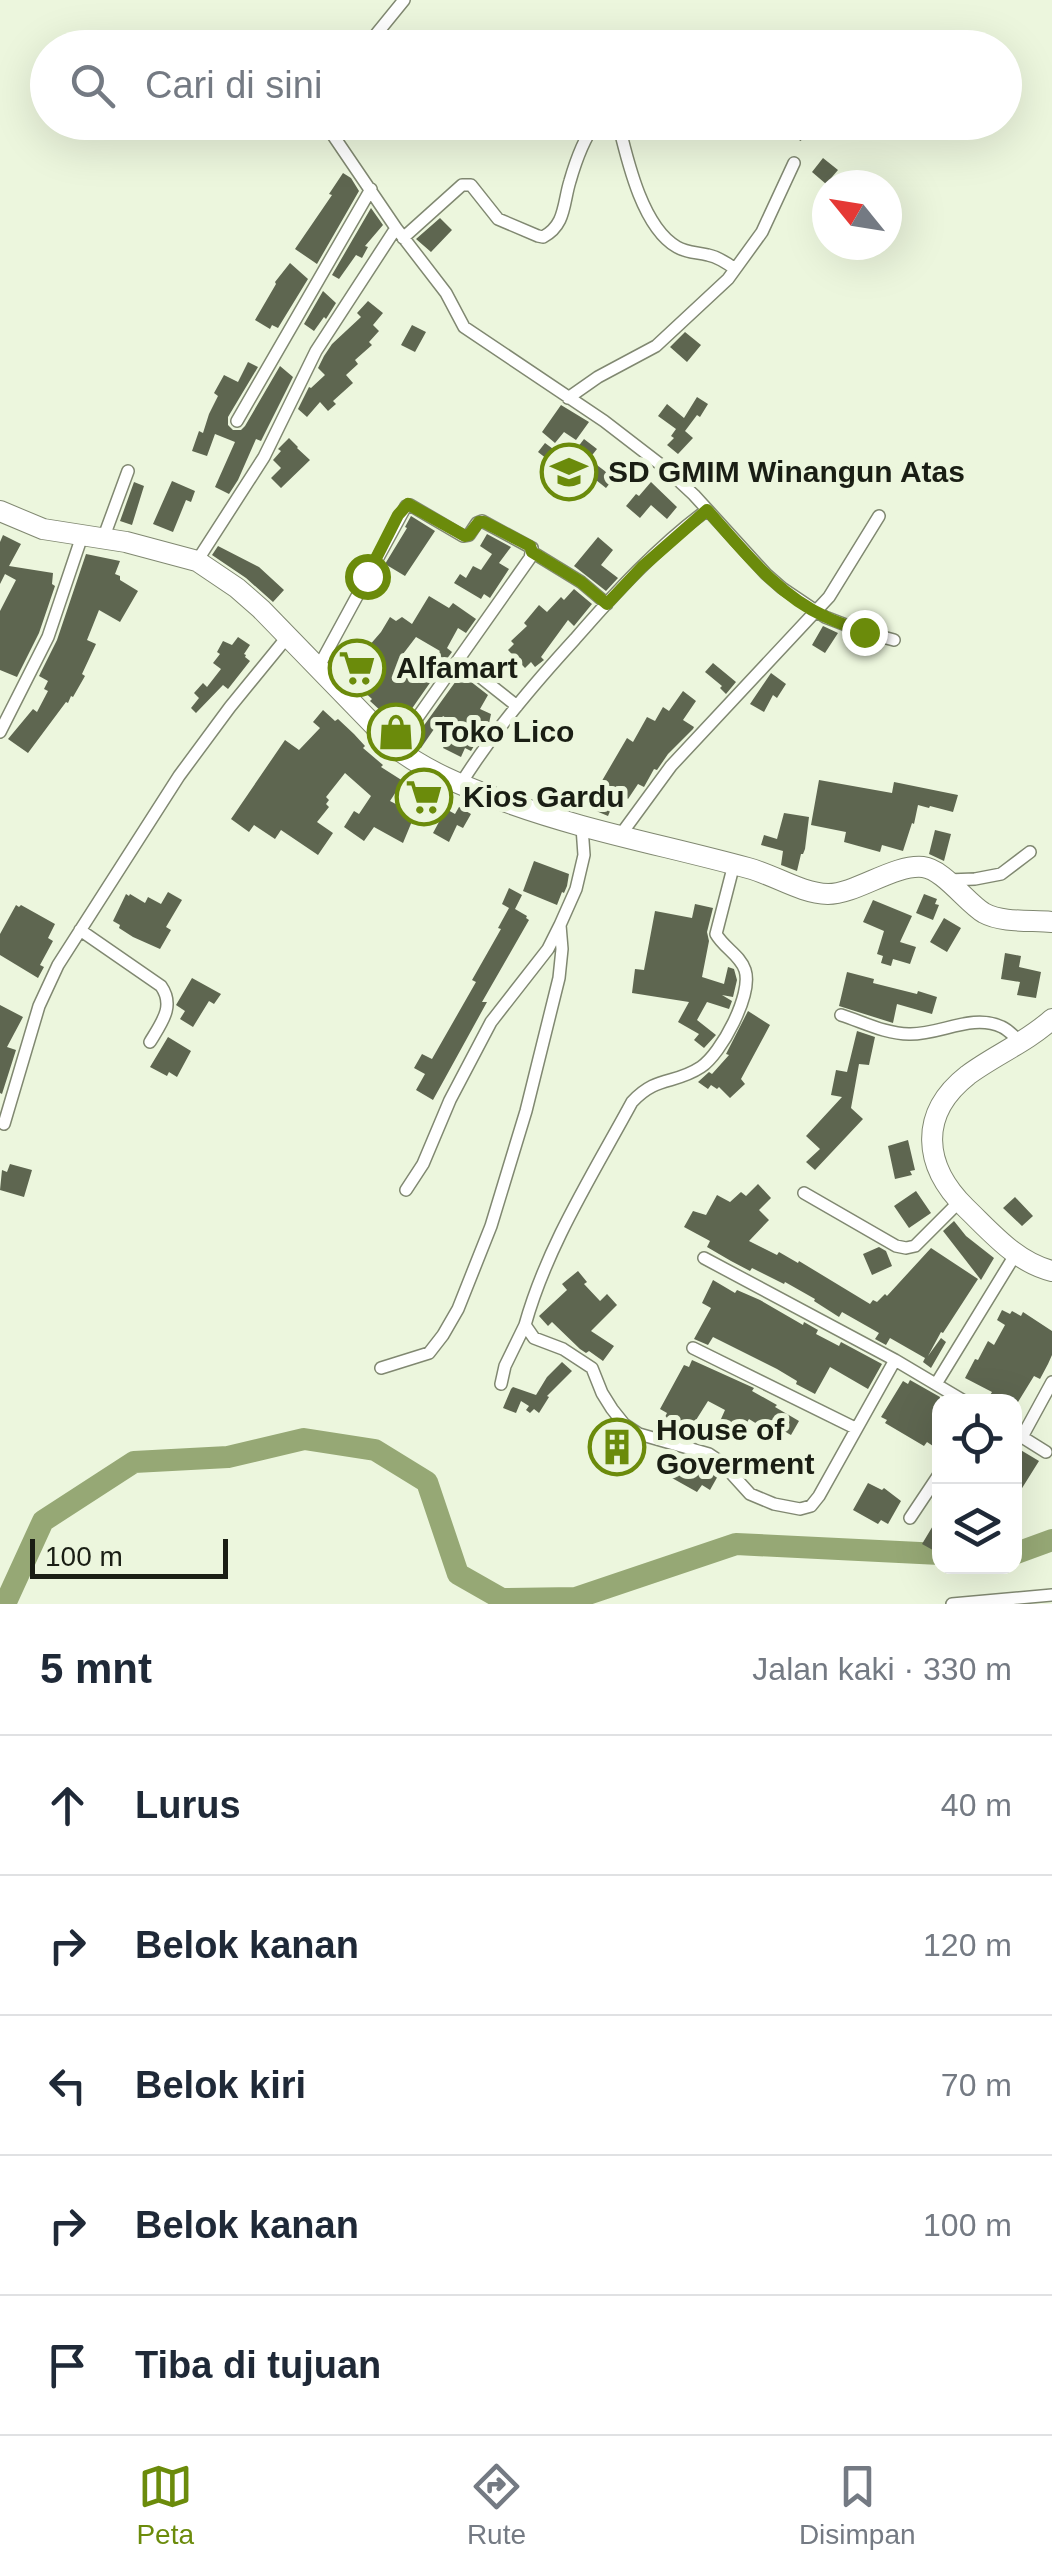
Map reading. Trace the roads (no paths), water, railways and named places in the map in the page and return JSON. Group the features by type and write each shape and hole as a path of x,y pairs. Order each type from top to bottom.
{"highway":[{"path":"0,511 43,528 155,549 196,561 236,588 288,636 396,748 460,784 547,818 734,864 828,894 922,867 933,870 992,916 1052,922"},
{"path":"1052,1019 960,1083 935,1120 931,1138 939,1174 960,1202 1015,1255 1052,1271"}],"street":[{"path":"380,30 404,0"},
{"path":"337,140 446,293 461,324 604,421 665,468 766,574 815,611 894,640"},
{"path":"196,561 264,458 316,351 400,233 467,184 498,219 543,237 550,234 564,212 568,186 586,140"},
{"path":"622,140 638,194 668,240 735,269"},
{"path":"568,398 656,346 688,318 735,269 762,232 794,163"},
{"path":"237,421 371,189"},
{"path":"0,732 48,638 92,537 128,472"},
{"path":"318,668 398,515 408,504 465,536 484,522 530,546 530,558 396,748"},
{"path":"460,784 517,706 607,604 707,510"},
{"path":"620,837 672,766 829,597 879,516"},
{"path":"532,552 581,582 607,604"},
{"path":"4,1124 40,1006 58,965 179,776 288,636"},
{"path":"460,661 517,706"},
{"path":"406,1190 423,1164 450,1100 491,1022 548,949 560,925 576,889 584,855 582,827"},
{"path":"944,880 1001,874 1030,852"},
{"path":"501,1384 505,1366 560,1238 632,1102 644,1089 705,1065 734,1019 747,980 744,966 716,934 734,864"},
{"path":"382,1368 429,1353 458,1309 475,1268 530,1092 559,978 560,925"},
{"path":"80,930 161,986 168,996 163,1020 150,1042"},
{"path":"841,1016 897,1034 915,1035 965,1023 988,1024 1004,1028 1020,1042"},
{"path":"804,1193 906,1248 915,1246 960,1202"},
{"path":"936,1384 1015,1255"},
{"path":"704,1258 952,1394"},
{"path":"525,1325 534,1338 563,1349 592,1368 602,1393 626,1426 647,1438 716,1458 750,1494 795,1510 811,1506 819,1496 894,1360"},
{"path":"693,1348 855,1428"},
{"path":"1022,1429 1052,1382"},
{"path":"1022,1437 1046,1452"},
{"path":"910,1518 933,1484"},
{"path":"952,1604 1051,1598"}],"waterway":[{"path":"5,1604 43,1521 134,1462 228,1457 304,1439 375,1450 427,1482 458,1574 502,1599 576,1598 736,1544 932,1554"},
{"path":"1022,1551 1052,1540"}],"place":[{"name":"SD GMIM Winangun Atas","path":"569,472"},
{"name":"Alfamart","path":"357,668"},
{"name":"Toko Lico","path":"396,732"},
{"name":"Kios Gardu","path":"424,797"},
{"name":"House of Goverment","path":"617,1447"}]}
